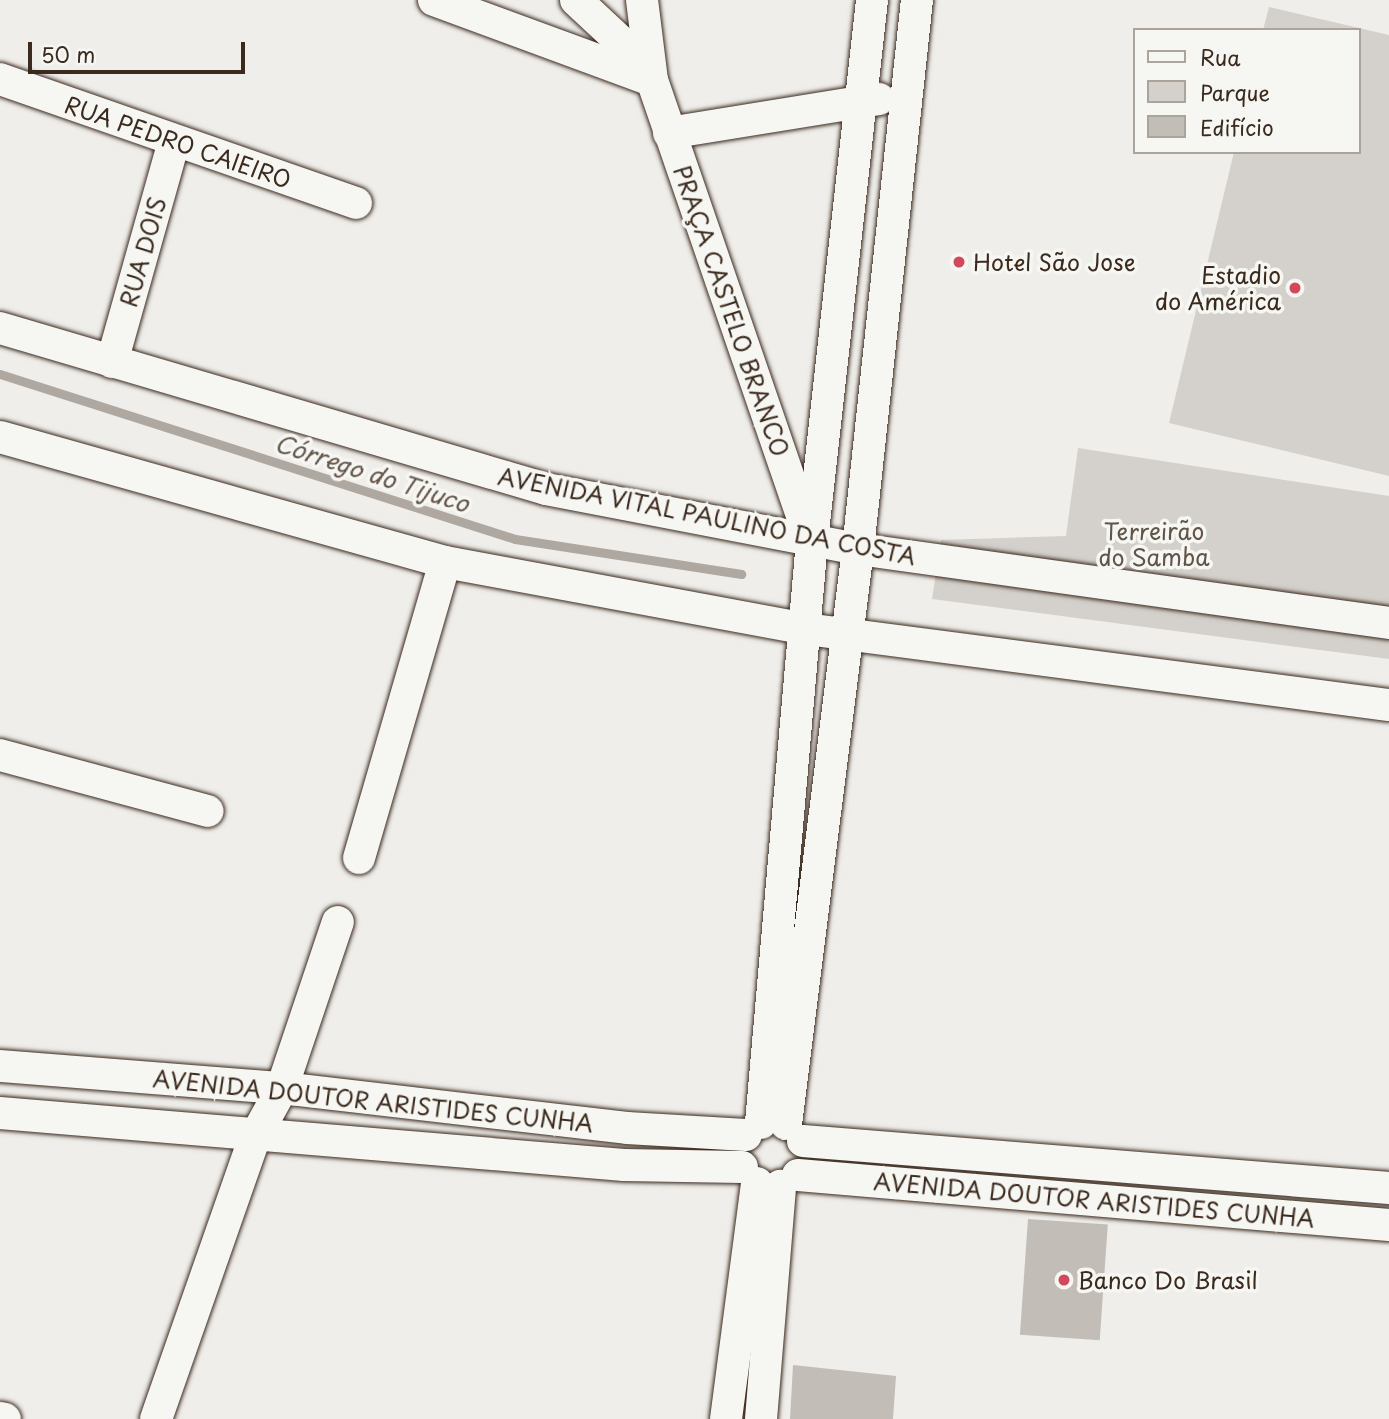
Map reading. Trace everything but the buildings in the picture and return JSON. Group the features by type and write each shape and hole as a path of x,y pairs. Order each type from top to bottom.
{"street":[{"path":"434,0 651,75"},
{"path":"576,0 651,75"},
{"name":"PRAÇA CASTELO BRANCO","path":"642,0 651,75 669,133 812,541"},
{"path":"774,1131 812,541 872,0"},
{"path":"774,1131 848,634 917,0"},
{"name":"RUA PEDRO CAIEIRO","path":"0,79 174,142 356,203"},
{"path":"669,133 906,95"},
{"name":"RUA DOIS","path":"112,362 174,142"},
{"path":"839,300 885,304"},
{"name":"AVENIDA VITAL PAULINO DA COSTA","path":"0,328 499,478 858,549 1389,623"},
{"path":"0,437 445,562 806,629 1389,705"},
{"path":"359,858 445,562"},
{"path":"0,755 208,811"},
{"path":"156,1419 255,1136 282,1088 338,922"},
{"name":"AVENIDA DOUTOR ARISTIDES CUNHA","path":"0,1066 282,1088 627,1128 774,1131 951,1153 1389,1188"},
{"path":"40,1116 44,1070"},
{"name":"AVENIDA DOUTOR ARISTIDES CUNHA","path":"0,1113 769,1178 948,1188 1389,1225"},
{"path":"624,1165 627,1128"},
{"path":"761,1419 769,1178 740,1151 774,1131"},
{"path":"769,1178 805,1159 774,1131"},
{"path":"948,1188 951,1153"},
{"path":"1152,1205 1154,1169"},
{"path":"726,1419 769,1178"}],"green space":[{"name":"Estadio do América","path":"1269,7 1359,28 1264,28"},
{"name":"Estadio do América","path":"1361,28 1389,35 1389,476 1169,423 1234,154 1361,154"},
{"name":"Terreirão do Samba","path":"1078,448 1389,496 1389,659 932,599 941,540 1066,536"}],"waterway":[{"name":"Córrego do Tijuco","path":"0,374 515,539 741,574"}],"place":[{"name":"Hotel São Jose","path":"959,262"},
{"name":"Estadio do América","path":"1295,288"},
{"name":"Banco Do Brasil","path":"1064,1280"}]}
